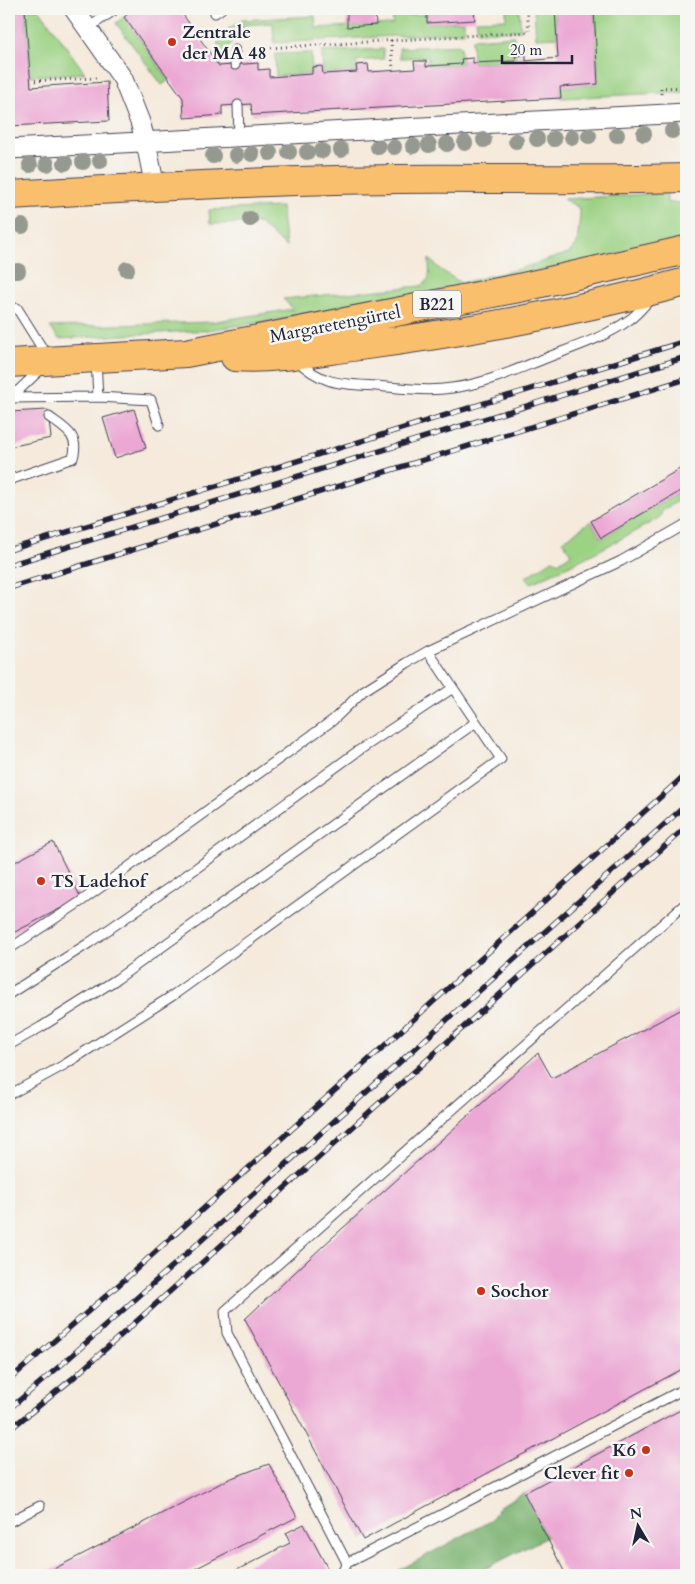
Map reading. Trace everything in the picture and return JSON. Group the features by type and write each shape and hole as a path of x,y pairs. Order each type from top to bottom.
{"main road":[{"path":"9,195 390,179 601,180 686,178"},
{"name":"Margaretengürtel","path":"9,363 186,354 519,288 686,250"},
{"name":"B221","path":"186,354 244,358 293,355 412,339 558,312 686,282"}],"street":[{"path":"74,9 121,76 140,122 155,188"},
{"path":"9,149 686,113"}],"lane":[{"path":"88,28 116,9"},
{"path":"235,50 235,65"},
{"path":"238,105 239,138"},
{"path":"293,355 308,370 324,379 344,384 429,390 451,389 498,376 612,331 631,319 660,289"},
{"path":"9,396 50,361 17,308"},
{"path":"96,358 98,397"},
{"path":"9,396 98,397 151,400 159,424"},
{"path":"9,480 73,458 76,448 70,433 49,417"},
{"path":"9,949 80,902 333,720 363,691 406,663 621,561 686,524"},
{"path":"9,1095 64,1065 172,996 501,759 428,651"},
{"path":"9,994 89,943 358,751 453,688"},
{"path":"9,1045 40,1028 117,979 476,722"},
{"path":"347,1563 227,1333 225,1311 686,903"},
{"path":"341,1575 347,1563 686,1388"},
{"path":"9,1522 40,1506"}],"path":[{"path":"235,50 529,32 527,9"},
{"path":"684,9 686,29"},
{"path":"391,40 393,70"},
{"path":"30,81 121,76"},
{"path":"662,98 660,88 686,87"}],"green space":[{"path":"25,9 39,9 85,73 30,76"},
{"path":"506,9 519,9 521,30 478,32 476,20 506,19"},
{"path":"534,9 555,9 557,37 536,38"},
{"path":"594,9 681,9 686,60 686,92 561,98 560,87 598,84"},
{"path":"427,14 428,23 464,21 464,32 274,43 273,23 243,25 243,36 237,36 226,50 219,66 218,42 220,35 242,20 315,16 316,28 393,24 392,16"},
{"path":"124,17 169,80 162,85 116,23"},
{"path":"514,36 516,61 473,63 472,39"},
{"path":"460,45 462,64 428,66 428,57 400,58 399,48"},
{"path":"383,49 384,59 356,61 357,72 323,74 322,52"},
{"path":"311,53 312,74 276,76 275,54"},
{"path":"667,193 667,203 686,202 686,238 579,263 369,305 208,330 59,339 50,327 211,322 293,309 283,299 421,286 425,284 428,278 429,259 441,270 461,283 519,269 569,253 577,244 580,215 578,207 563,199"},
{"path":"281,207 286,247 259,223 210,224 209,210"},
{"path":"686,488 686,496 663,510 659,518 644,527 531,583 526,577 554,559 558,563 571,554 563,541 591,521 601,538"},
{"path":"524,1493 547,1537 473,1575 390,1575 492,1520 499,1506"}],"building":[{"path":"9,9 25,9 31,87 107,82 109,121 9,126"},
{"path":"135,9 179,9 219,66 258,63 258,70 269,69 269,77 312,74 312,67 322,66 323,74 357,72 356,65 368,64 369,72 415,69 414,61 426,61 426,67 428,67 462,64 461,59 473,58 473,63 516,61 515,56 526,55 526,61 558,58 555,9 594,9 598,84 560,87 561,98 252,115 251,104 222,106 222,115 184,118 183,98 124,17"},
{"path":"427,9 474,9 475,20 427,23"},
{"path":"375,11 376,25 347,27 347,12"},
{"path":"134,409 146,448 115,458 103,418"},
{"path":"48,410 51,438 9,447 9,412"},
{"path":"683,467 686,472 686,488 601,538 591,521"},
{"name":"TS Ladehof","path":"53,842 81,898 9,935 9,865"},
{"name":"Sochor","path":"686,1007 686,1367 363,1540 245,1319 324,1245 538,1053 552,1078"},
{"name":"K6","path":"686,1407 686,1575 566,1575 524,1493"},
{"path":"269,1464 297,1517 183,1575 42,1575 229,1479"},
{"path":"304,1524 329,1571 321,1575 227,1575 290,1543 286,1533"}],"railway":[{"path":"9,550 686,341"},
{"path":"9,565 686,357"},
{"path":"9,588 686,379"},
{"path":"9,1380 122,1282 686,774"},
{"path":"9,1409 175,1264 686,805"},
{"path":"9,1430 72,1379 686,827"}],"place":[{"name":"Zentrale der MA 48","path":"172,42"},
{"name":"TS Ladehof","path":"41,881"},
{"name":"Sochor","path":"481,1291"},
{"name":"K6","path":"646,1450"},
{"name":"Clever fit","path":"629,1473"}]}
